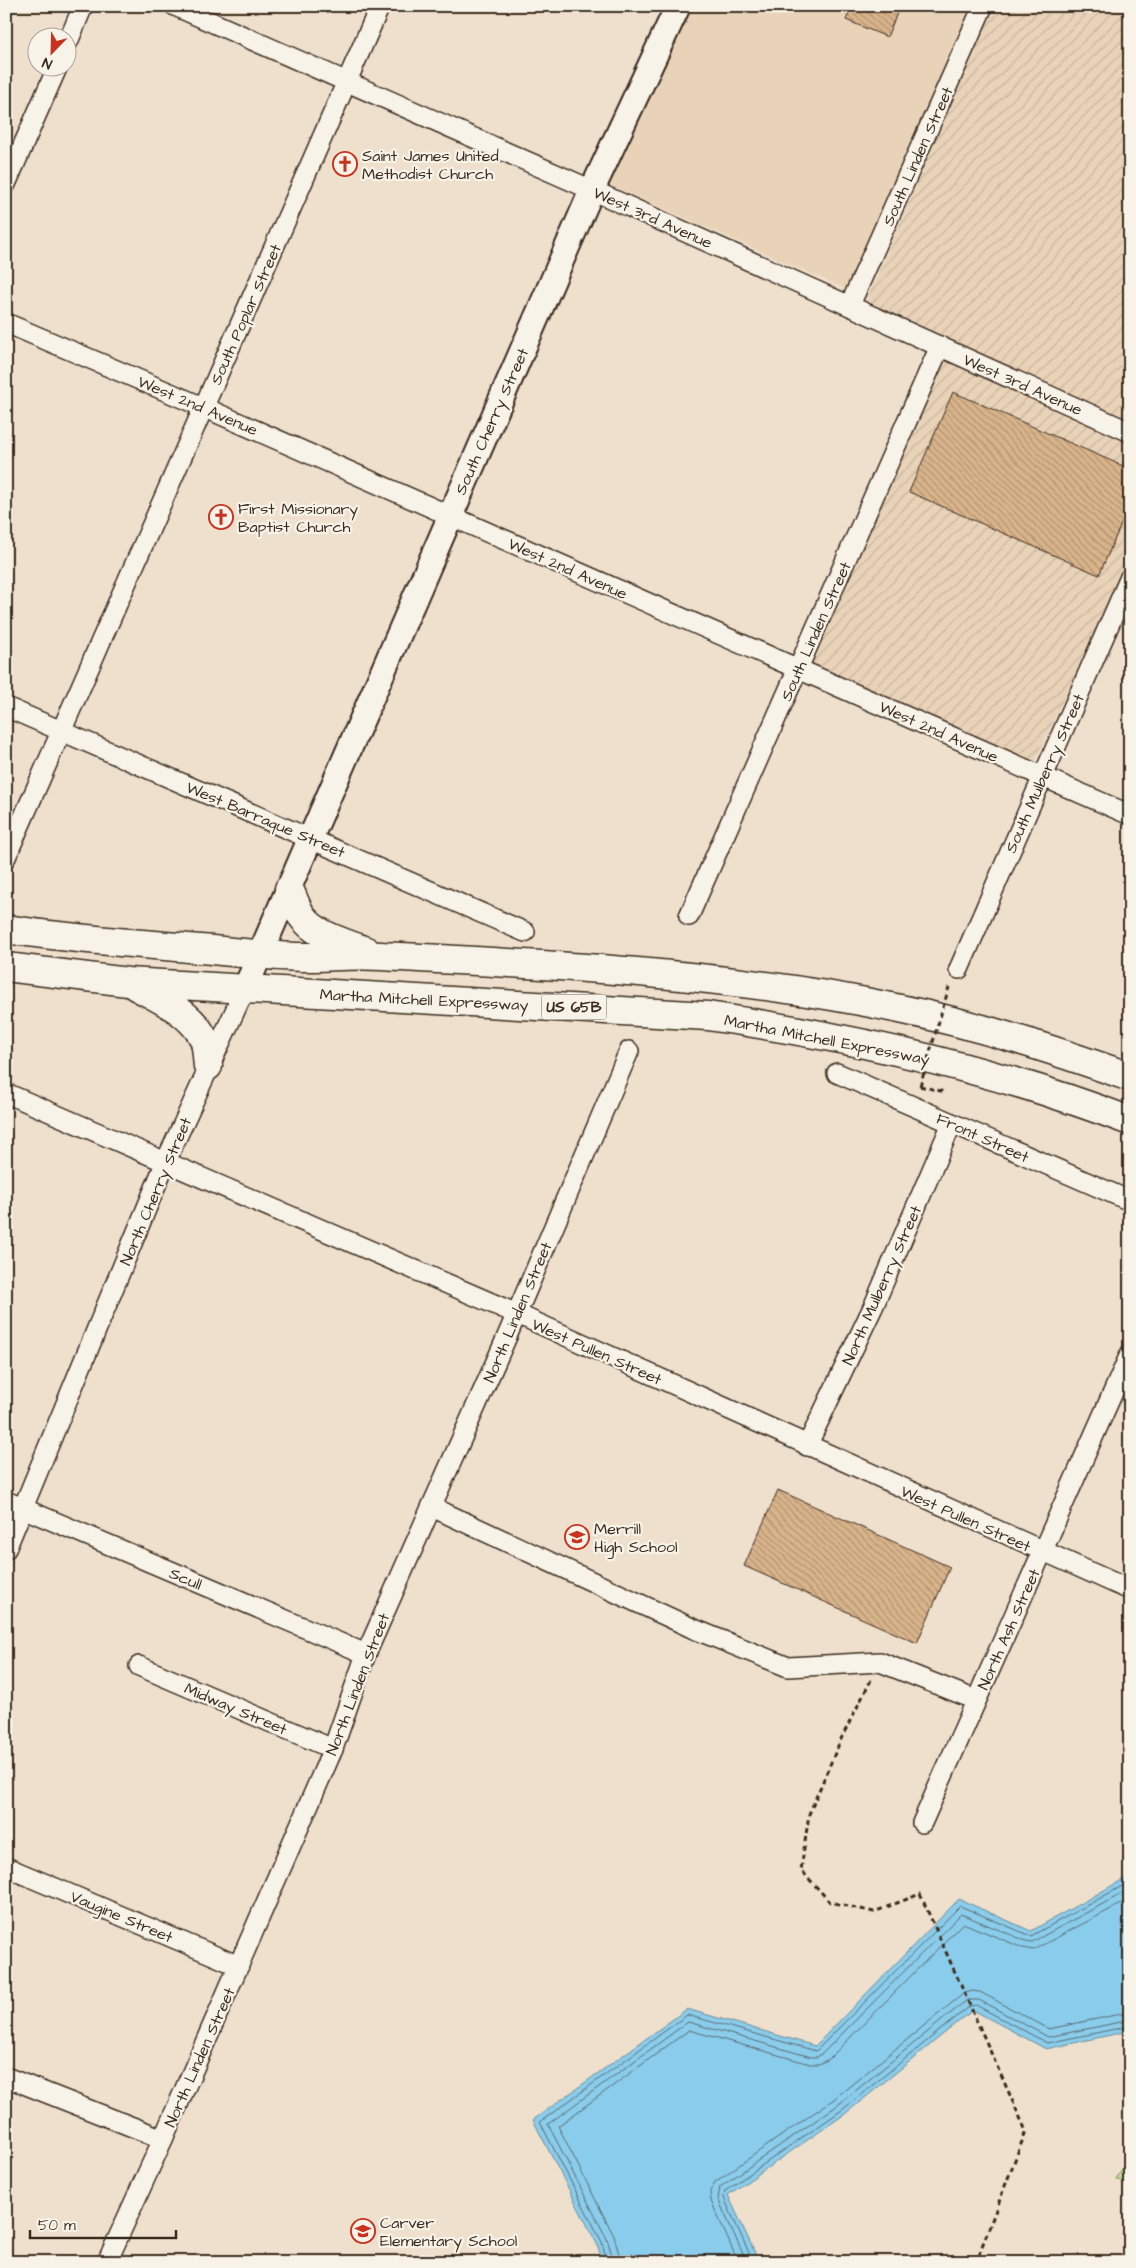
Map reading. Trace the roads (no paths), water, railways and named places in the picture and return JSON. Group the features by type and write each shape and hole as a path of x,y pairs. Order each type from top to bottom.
{"highway":[{"path":"289,889 300,914 310,926 377,956"},
{"name":"US 65B","path":"6,929 50,936 303,957 377,956 511,963 728,980 838,996 902,1009 978,1028 1046,1048 1130,1077"},
{"name":"Martha Mitchell Expressway","path":"6,967 128,982 708,1016 744,1021 910,1054 1080,1102 1130,1120"},
{"path":"128,982 170,1005 195,1024 205,1041 208,1066"}],"main road":[{"name":"South Cherry Street","path":"311,838 592,190 678,6"},
{"name":"North Cherry Street","path":"245,989 262,954 311,838"}],"street":[{"path":"74,28 83,6"},
{"name":"West 3rd Avenue","path":"175,6 850,305 1130,432"},
{"name":"South Poplar Street","path":"6,857 380,6"},
{"name":"South Linden Street","path":"850,305 984,6"},
{"path":"6,184 52,78"},
{"name":"West 2nd Avenue","path":"6,323 203,407 1130,815"},
{"name":"South Linden Street","path":"689,916 940,346"},
{"name":"South Mulberry Street","path":"959,969 1130,578"},
{"name":"West Barraque Street","path":"6,707 525,932"},
{"name":"North Cherry Street","path":"6,1549 24,1510 166,1161 245,989"},
{"name":"North Linden Street","path":"107,2262 333,1749 366,1654 517,1314 629,1051"},
{"name":"Front Street","path":"837,1073 1130,1201"},
{"name":"West Pullen Street","path":"6,1092 517,1314 1130,1590"},
{"name":"North Mulberry Street","path":"808,1446 874,1305 952,1123"},
{"name":"North Ash Street","path":"922,1823 1130,1354"},
{"name":"Scull","path":"6,1501 366,1654"},
{"path":"432,1507 694,1629 788,1667 880,1662 976,1700"},
{"name":"Midway Street","path":"139,1666 333,1749"},
{"name":"Vaugine Street","path":"6,1866 238,1966"},
{"path":"6,2077 163,2138"}],"water":[{"path":"1124,1879 1130,1881 1129,2031 1046,2049 973,2010 845,2114 728,2195 755,2253 754,2262 603,2262 597,2244 533,2120 687,2009 815,2046 959,1899 1031,1931"}],"place":[{"name":"Saint James United Methodist Church","path":"345,164"},
{"name":"First Missionary Baptist Church","path":"221,517"},
{"name":"Merrill High School","path":"577,1537"},
{"name":"Carver Elementary School","path":"363,2231"}]}
